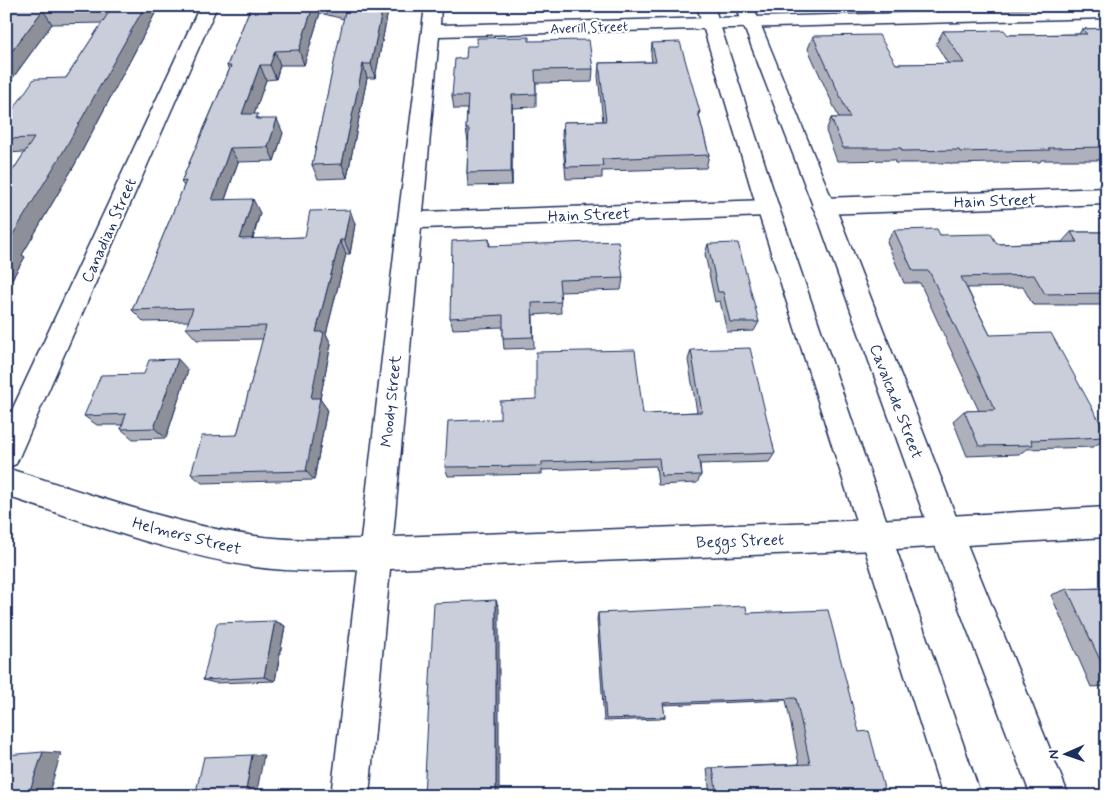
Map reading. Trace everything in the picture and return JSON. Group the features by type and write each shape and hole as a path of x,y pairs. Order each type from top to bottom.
{"street":[{"name":"Canadian Street","path":"6,455 209,6"},
{"name":"Averill Street","path":"432,19 747,14 1107,13"},
{"name":"Cavalcade Street","path":"747,14 823,206 946,532 1050,796"},
{"path":"707,15 768,208 962,796"},
{"name":"Moody Street","path":"350,796 409,220 432,19"},
{"name":"Hain Street","path":"823,206 1107,196"},
{"name":"Hain Street","path":"409,220 768,208"},
{"name":"Helmers Street","path":"6,482 159,530 255,551 313,556 374,555"},
{"name":"Beggs Street","path":"374,555 877,536 1107,522"}],"building":[{"path":"6,6 145,6 63,152 7,244 11,244 6,252 6,181 34,138 6,139 6,120 34,79 66,78 111,9 43,10 6,59"},
{"path":"251,6 313,6 299,50 275,51 270,65 260,65 242,114 258,114 256,119 277,119 268,147 230,148 212,200 253,199 240,239 305,237 310,211 350,210 344,240 340,240 316,332 324,332 311,398 320,398 306,471 191,474 202,436 237,435 266,326 186,328 193,308 132,310 186,181 181,182 231,66 227,66"},
{"path":"383,6 371,64 363,64 342,164 312,165 346,7"},
{"path":"1107,28 1107,147 1048,148 1050,150 960,152 959,150 902,151 901,148 843,148 831,118 850,118 813,36 879,35 896,64 964,63 943,31 1004,30 1008,35 1087,34 1082,29"},
{"path":"529,37 529,41 589,40 593,69 535,70 536,94 512,95 511,172 467,173 469,129 466,129 468,96 452,96 455,59 466,58 467,46 477,46 477,38"},
{"path":"680,42 700,112 698,112 709,155 602,159 603,166 566,167 563,122 606,121 599,63 656,62 652,43"},
{"path":"937,229 940,235 991,234 997,244 1077,242 1071,232 1107,232 1107,293 1045,294 1034,275 961,277 990,335 1051,333 1107,437 1031,440 1033,445 979,446 964,411 995,410 929,271 913,271 894,230"},
{"path":"489,239 489,246 618,241 623,278 559,280 561,302 532,303 533,337 503,338 503,315 450,318 452,241"},
{"path":"738,243 759,322 730,322 723,292 718,292 708,244"},
{"path":"750,348 775,453 698,456 701,475 661,476 659,458 542,462 542,466 445,467 448,421 500,419 500,401 536,399 536,352 635,350 643,414 702,412 691,350"},
{"path":"178,359 154,428 121,429 126,414 84,416 101,375 144,374 149,360"},
{"path":"1107,588 1107,675 1067,589"},
{"path":"496,600 496,796 424,796 434,603"},
{"path":"746,606 747,613 828,610 859,732 869,731 886,796 717,796 713,768 810,764 796,698 663,703 665,717 606,719 598,613"},
{"path":"275,621 264,677 203,680 217,623"},
{"path":"43,752 28,796 6,796 6,755"},
{"path":"252,755 245,796 195,796 204,757"}]}
